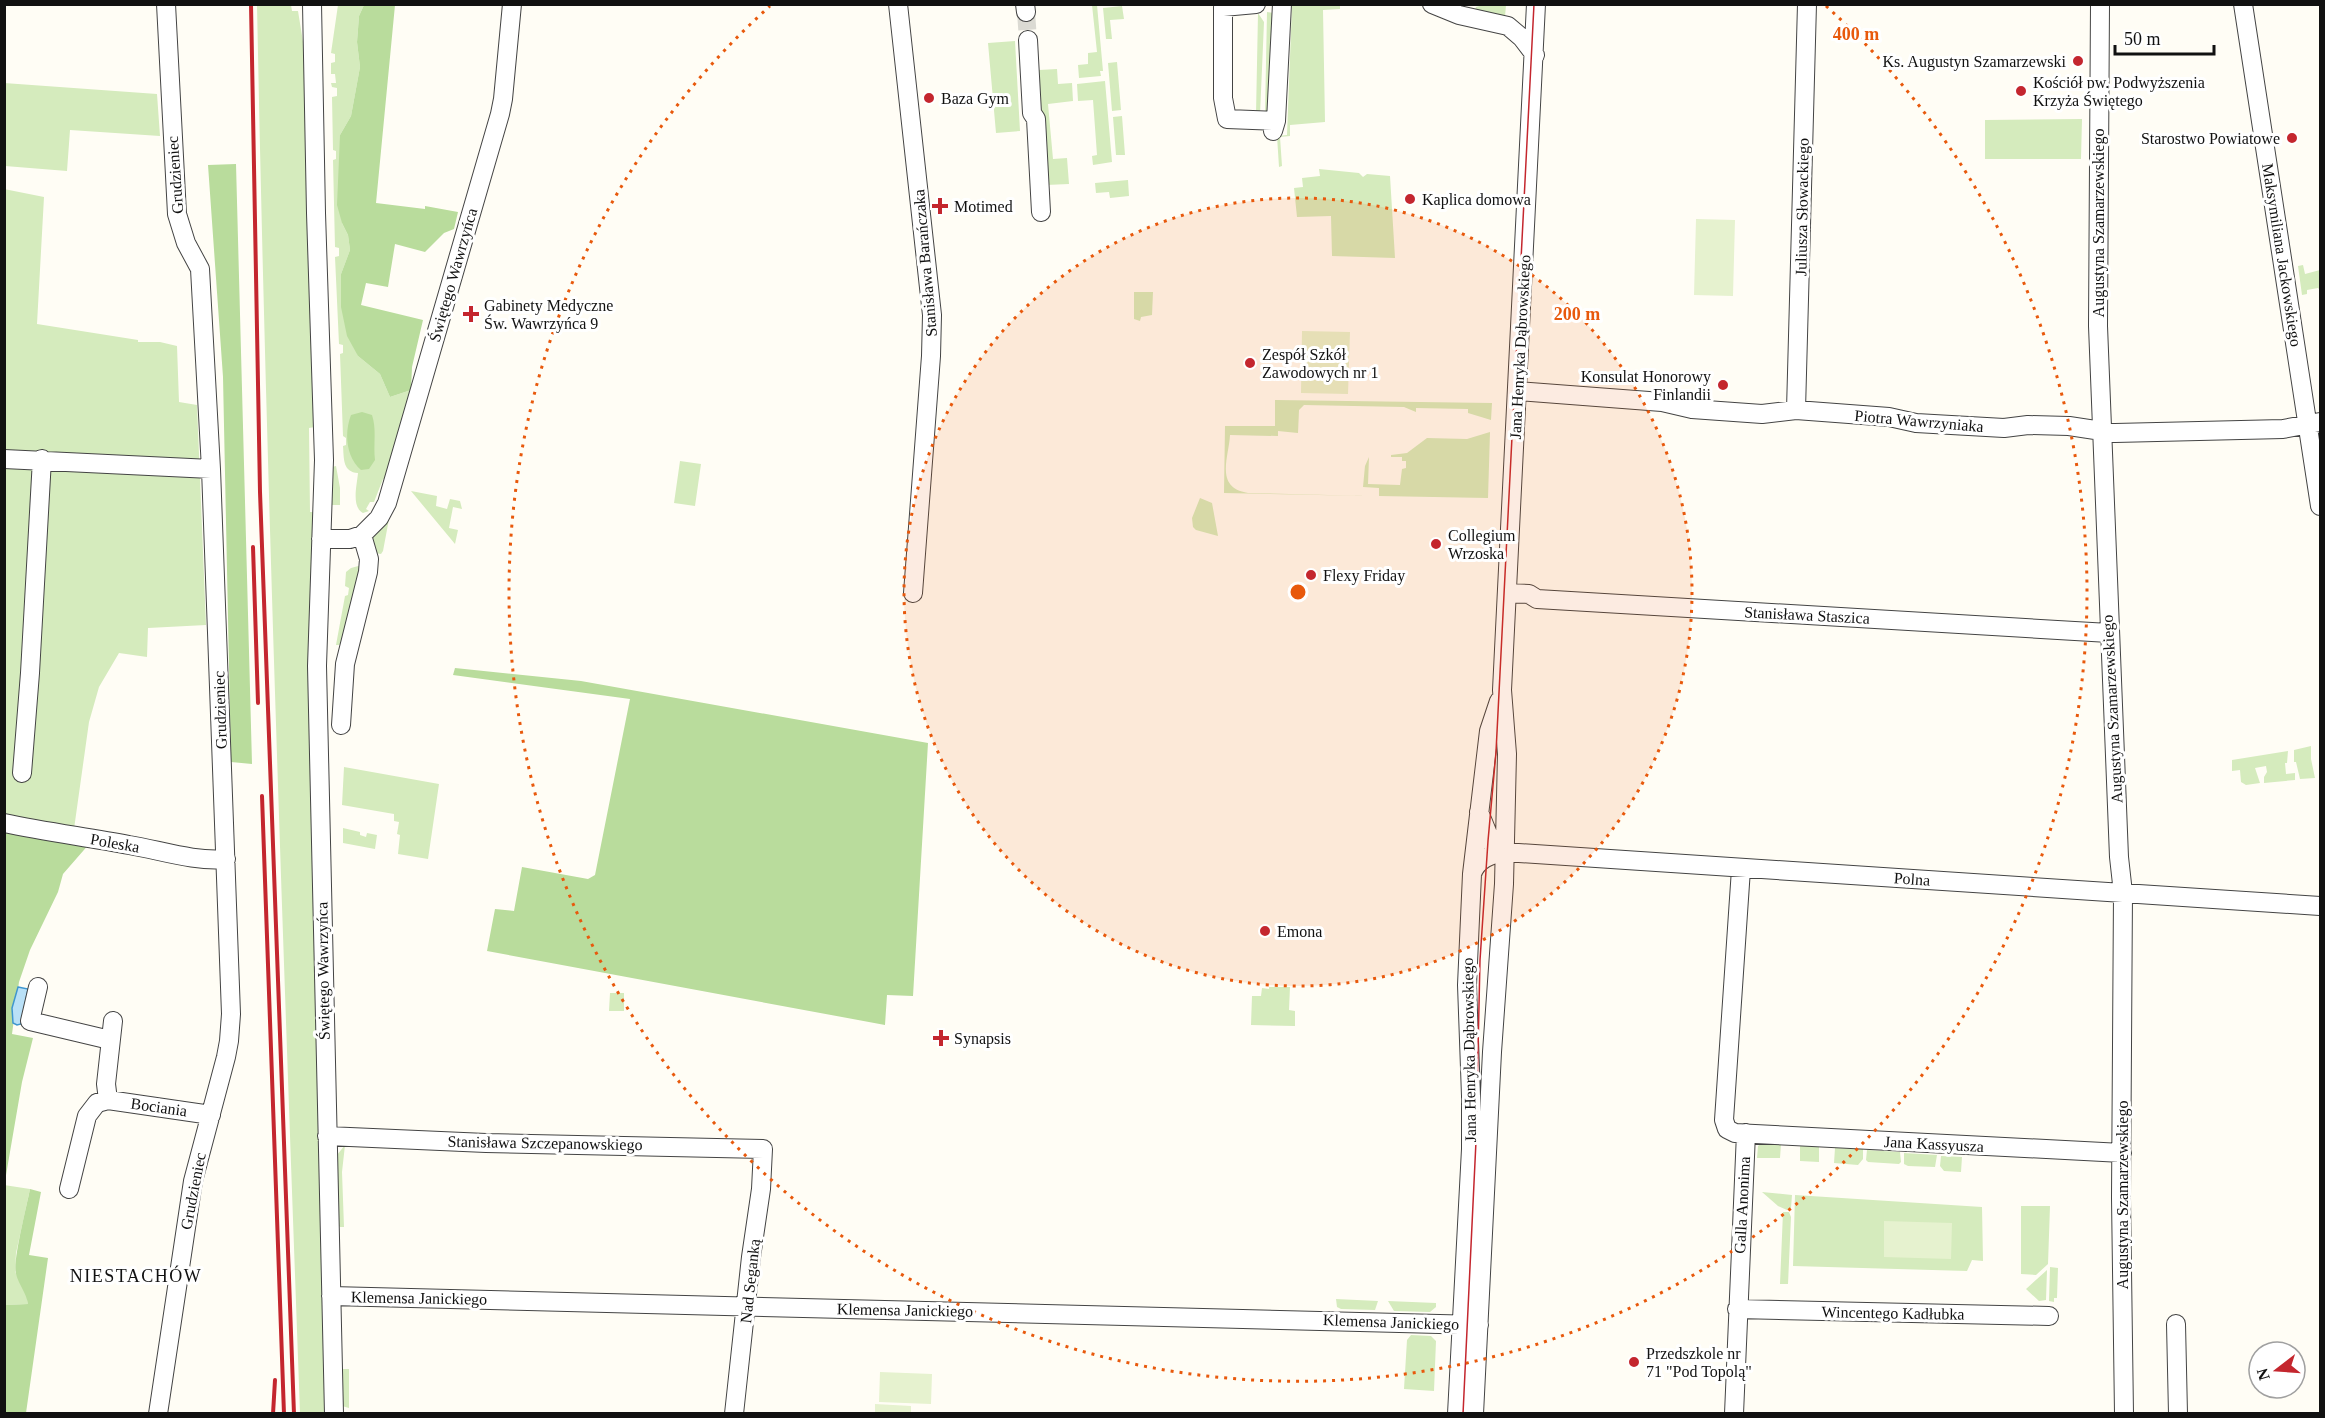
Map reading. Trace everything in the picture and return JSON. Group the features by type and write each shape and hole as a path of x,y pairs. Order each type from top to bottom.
{"street":[{"name":"Grudzieniec","path":"158,1413 193,1181 230,1041 230,975 212,469 200,269 180,228 175,189 166,4"},
{"name":"Świętego Wawrzyńca","path":"312,4 316,213 324,436 317,666 334,1410"},
{"name":"Świętego Wawrzyńca","path":"362,535 379,518 387,503 502,107 512,4"},
{"name":"Stanisława Barańczaka","path":"898,4 932,315 913,593"},
{"path":"1256,4 1223,7 1223,98 1227,119 1274,126 1282,4"},
{"path":"1432,4 1459,15 1508,26 1522,38 1534,55"},
{"name":"Jana Henryka Dąbrowskiego","path":"1457,1413 1471,1324 1504,852 1507,754 1502,690 1536,4"},
{"name":"Juliusza Słowackiego","path":"1796,410 1807,4"},
{"name":"Augustyna Szamarzewskiego","path":"2100,4 2098,326 2109,633 2122,893 2121,1318 2124,1413"},
{"name":"Maksymiliana Jackowskiego","path":"2243,4 2314,423 2320,506"},
{"path":"1028,40 1041,212"},
{"name":"Piotra Wawrzyniaka","path":"1517,391 1662,402 1692,409 1715,411 1762,414 1796,410 1889,417 1916,423 2004,428 2028,425 2068,426 2115,433 2283,429 2314,423"},
{"path":"4,459 42,459 212,469"},
{"path":"21,773 30,673 42,459"},
{"path":"321,539 350,539 362,535 369,559 368,572 345,664 341,725"},
{"name":"Stanisława Staszica","path":"1507,592 1529,594 1537,599 2109,633"},
{"name":"Jana Henryka Dąbrowskiego","path":"1474,1413 1467,985 1472,874 1478,810 1489,731 1502,690"},
{"path":"1478,810 1492,844 1504,852"},
{"name":"Poleska","path":"4,823 52,834 211,859 226,859"},
{"name":"Polna","path":"1472,874 1474,867 1482,860 1504,852 2320,906"},
{"name":"Galla Anonima","path":"1734,1413 1746,1134 1731,1132 1724,1120 1741,869"},
{"path":"38,987 30,1021 111,1040"},
{"name":"Bociania","path":"108,1100 105,1084 113,1021"},
{"name":"Bociania","path":"69,1190 87,1116 97,1103 108,1100 211,1115"},
{"name":"Jana Kassyusza","path":"1746,1134 2122,1153"},
{"name":"Stanisława Szczepanowskiego","path":"327,1136 486,1143 763,1149"},
{"name":"Nad Seganką","path":"734,1413 761,1189 763,1149"},
{"name":"Klemensa Janickiego","path":"331,1296 1471,1324"},
{"name":"Wincentego Kadłubka","path":"1737,1309 2049,1316"},
{"path":"2176,1324 2178,1413"}],"green space":[{"path":"257,5 291,5 292,11 298,11 304,48 315,427 309,428 310,512 314,512 309,694 326,1413 300,1413 270,533"},
{"path":"338,5 364,5 359,16 357,42 360,67 351,116 340,135 342,223 348,235 350,250 341,274 358,356 380,374 390,397 411,390 387,480 383,479 374,502 370,502 366,509 369,511 363,513 359,510 356,501 358,473 347,468 343,446 346,445 346,438 343,436 340,354 343,353 343,345 339,344 335,257 339,256 339,248 335,247 333,160 336,159 336,151 333,150 332,97 337,96 337,88 332,87 331,83 336,83 335,74 331,74 331,63 335,62 335,54 331,53"},
{"path":"364,5 395,5 376,203 425,209 425,206 458,212 454,229 444,233 425,252 395,244 388,287 366,283 361,305 423,320 412,367 411,390 390,397 380,374 358,356 347,336 341,307 341,274 350,250 348,235 337,205 340,135 351,116 360,67 357,42 359,16"},
{"path":"1092,5 1097,5 1103,71 1100,71 1101,76 1079,78 1078,65 1088,64 1088,53 1097,52"},
{"path":"1292,5 1340,5 1340,9 1323,10 1325,122 1290,125 1290,136 1280,137 1282,166 1279,167 1277,136 1287,135"},
{"path":"1506,5 1505,17 1475,10 1476,7"},
{"path":"1122,6 1124,19 1110,20 1112,39 1106,39 1103,8"},
{"path":"1267,12 1274,13 1270,104 1265,114"},
{"path":"1258,13 1264,22 1260,115 1256,114"},
{"path":"1015,41 1020,131 996,133 988,43"},
{"path":"1117,62 1121,110 1112,111 1108,63"},
{"path":"1057,69 1058,84 1072,83 1073,101 1048,104 1053,159 1067,158 1069,184 1046,185 1039,70"},
{"path":"1105,81 1112,162 1093,165 1092,156 1097,155 1093,100 1078,101 1077,84"},
{"path":"4,83 157,94 160,136 70,130 67,171 5,166"},
{"path":"1122,116 1125,155 1116,155 1113,117"},
{"path":"2082,119 2081,159 1985,159 1985,120"},
{"path":"236,164 252,764 231,762 223,377 208,165"},
{"path":"1319,169 1359,173 1363,177 1367,174 1390,176 1395,258 1332,256 1331,216 1297,217 1294,188 1303,187 1302,178 1320,176"},
{"path":"1128,180 1129,196 1110,198 1109,192 1096,193 1095,183"},
{"path":"4,189 44,197 37,324 138,340 138,342 160,342 177,346 179,402 197,405 206,625 148,628 147,657 119,653 99,687 89,722 74,829 5,816"},
{"path":"1696,219 1735,220 1733,296 1694,295"},
{"path":"2303,265 2305,274 2320,270 2320,290 2318,288 2307,290 2307,294 2302,295 2298,266"},
{"path":"1134,292 1153,292 1152,315 1141,317 1140,321 1134,319"},
{"path":"1302,331 1350,332 1348,394 1301,393"},
{"path":"1275,400 1492,403 1491,420 1468,413 1468,409 1416,408 1416,412 1404,407 1304,405 1299,410 1298,433 1278,431 1278,436 1230,435 1226,470 1231,485 1237,490 1248,493 1367,496 1224,493 1225,426 1275,426"},
{"path":"362,412 372,415 375,460 369,469 361,470 349,452 347,437 351,415"},
{"path":"1490,432 1488,498 1379,496 1379,488 1363,487 1365,466 1369,457 1368,484 1400,485 1402,469 1406,468 1406,461 1402,461 1402,457 1391,457 1391,455 1407,453 1427,438 1467,439"},
{"path":"680,461 701,464 695,506 674,503"},
{"path":"336,466 340,505 331,505 332,467"},
{"path":"411,491 437,496 436,506 447,509 450,499 460,501 462,509 453,507 449,528 458,530 455,544"},
{"path":"1200,498 1212,503 1218,536 1196,530 1193,527 1192,518"},
{"path":"389,519 383,551 381,554 375,553 372,537"},
{"path":"362,565 344,639 336,645 345,596 348,595 349,588 345,586 346,572"},
{"path":"455,668 581,681 928,743 913,996 887,995 885,1025 487,951 495,909 514,911 522,867 588,879 595,875 630,699 453,675"},
{"path":"2311,746 2315,778 2300,779 2296,762 2294,762 2294,750"},
{"path":"2288,751 2287,763 2285,763 2286,774 2295,773 2295,780 2264,783 2266,766 2255,768 2260,783 2246,785 2241,782 2240,770 2232,771 2232,760"},
{"path":"344,767 439,784 428,859 398,854 399,822 394,821 394,814 342,805"},
{"path":"343,828 360,832 360,835 366,837 367,833 377,835 375,849 343,843"},
{"path":"5,830 75,845 90,843 63,874 58,892 30,950 19,982 12,1034 33,1038 22,1082 5,1181"},
{"path":"1269,987 1290,987 1289,1010 1295,1011 1295,1026 1251,1025 1252,996 1261,996 1262,988 1269,989"},
{"path":"610,993 624,993 624,1011 609,1011"},
{"path":"1762,1143 1781,1144 1780,1158 1757,1158 1758,1146"},
{"path":"345,1145 342,1172 344,1227 340,1227 338,1225 337,1155"},
{"path":"1800,1146 1819,1146 1819,1162 1800,1161"},
{"path":"1835,1148 1863,1149 1863,1159 1858,1165 1834,1163"},
{"path":"1867,1150 1900,1152 1901,1162 1899,1164 1868,1162 1866,1160"},
{"path":"1904,1153 1937,1155 1935,1167 1908,1166 1904,1164"},
{"path":"1941,1156 1962,1157 1961,1172 1944,1171 1940,1166"},
{"path":"4,1185 30,1189 16,1253 15,1272 26,1292 28,1304 5,1305"},
{"path":"30,1189 41,1192 29,1255 48,1258 26,1413 5,1413 5,1305 28,1304 15,1268"},
{"path":"1762,1192 1792,1195 1791,1208 1787,1210 1778,1206"},
{"path":"1795,1195 1982,1207 1983,1261 1972,1260 1967,1271 1793,1266"},
{"path":"2021,1206 2050,1206 2048,1264 2036,1275 2021,1274"},
{"path":"1783,1212 1789,1212 1791,1217 1788,1284 1780,1284"},
{"path":"1884,1221 1952,1223 1951,1259 1884,1257"},
{"path":"2050,1267 2058,1268 2057,1298 2054,1298 2054,1302 2049,1301"},
{"path":"2047,1270 2046,1300 2039,1301 2026,1289"},
{"path":"1336,1299 1378,1301 1375,1310 1341,1309 1337,1307"},
{"path":"1388,1301 1436,1303 1436,1307 1430,1312 1394,1311"},
{"path":"1411,1335 1431,1336 1436,1341 1434,1391 1404,1389 1407,1340"},
{"path":"349,1369 349,1408 342,1406 341,1371"},
{"path":"880,1372 932,1374 931,1404 879,1402"},
{"path":"875,1404 911,1406 911,1413 875,1413"}],"water":[{"path":"18,987 28,989 21,1024 17,1025 13,1023 12,1008"}],"tunnel":[{"path":"1026,12 1028,40"}],"tram line":[{"path":"1463,1414 1476,1141 1480,960 1496,752 1534,4"}],"railway":[{"path":"251,4 260,492 294,1414"},
{"path":"253,547 258,703"},
{"path":"262,796 284,1414"},
{"path":"273,1414 275,1380"}],"place":[{"name":"Ks. Augustyn Szamarzewski","path":"2078,61"},
{"name":"Kościół pw. Podwyższenia Krzyża Świętego","path":"2021,91"},
{"name":"Baza Gym","path":"929,98"},
{"name":"Starostwo Powiatowe","path":"2292,138"},
{"name":"Kaplica domowa","path":"1410,199"},
{"name":"Motimed","path":"940,206"},
{"name":"Gabinety Medyczne Św. Wawrzyńca 9","path":"471,314"},
{"name":"Zespół Szkół Zawodowych nr 1","path":"1250,363"},
{"name":"Konsulat Honorowy Finlandii","path":"1723,385"},
{"name":"Collegium Wrzoska","path":"1436,544"},
{"name":"Flexy Friday","path":"1311,575"},
{"name":"Emona","path":"1265,931"},
{"name":"Synapsis","path":"941,1038"},
{"name":"Przedszkole nr 71 \"Pod Topolą\"","path":"1634,1362"}],"district":[{"name":"NIESTACHÓW","path":"136,1276"}]}
